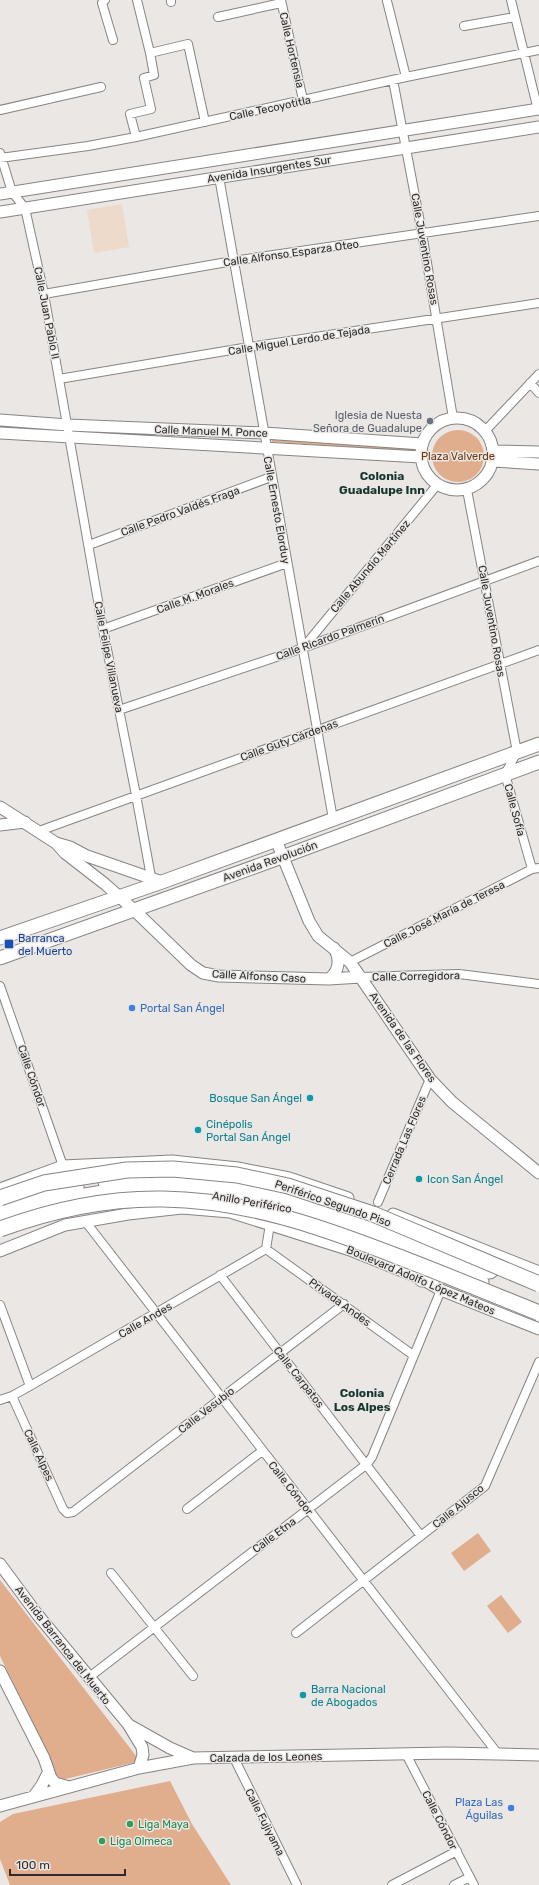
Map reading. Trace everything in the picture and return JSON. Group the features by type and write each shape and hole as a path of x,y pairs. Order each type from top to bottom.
{"highway":[{"path":"182,1208 157,1184 186,1162"},
{"name":"Periférico Segundo Piso","path":"0,1198 44,1183 127,1170 173,1169 237,1175 288,1186 373,1214 539,1285"},
{"name":"Anillo Periférico","path":"0,1207 46,1192 126,1179 233,1196 282,1205 366,1234 539,1305"},
{"name":"Anillo Periférico","path":"0,1220 47,1204 68,1199 157,1184 235,1184 286,1194 370,1224 539,1291"},
{"path":"0,1229 48,1213 80,1206 162,1199 192,1200 232,1205 275,1219 426,1276 539,1323"},
{"path":"275,1219 321,1227 539,1313"},
{"path":"422,1278 453,1270"},
{"path":"508,1278 539,1285"}],"main road":[{"name":"Avenida Insurgentes Sur","path":"0,194 539,110"},
{"name":"Avenida Insurgentes Sur","path":"0,212 539,127"},
{"path":"453,418 472,421 485,431 490,437 494,456 489,472 482,482 467,490 454,491 437,485 427,474 421,457 422,444 432,428 441,421 453,418"},
{"name":"Calle Manuel M. Ponce","path":"0,420 68,425 264,433 422,444"},
{"name":"Calle Manuel M. Ponce","path":"0,433 421,457"},
{"path":"494,456 539,452"},
{"path":"494,456 539,464"},
{"name":"Avenida Revolución","path":"0,938 119,897 156,879 276,840 539,744"},
{"name":"Avenida Revolución","path":"0,958 133,909 282,857 539,762"},
{"path":"0,807 56,842 117,867 156,879"},
{"path":"0,825 25,822"},
{"name":"Calle Corregidora","path":"276,840 309,921 318,936 350,962 361,977"},
{"name":"Calle Alfonso Caso","path":"56,842 65,853 105,884 191,965 203,973 219,976 328,979 361,977"},
{"path":"105,884 110,873 117,867"},
{"path":"328,979 338,967 338,957 334,948"},
{"path":"345,978 345,968 350,962"},
{"name":"Avenida de las Flores","path":"361,977 430,1079 452,1102 539,1173"},
{"path":"0,1189 63,1166 127,1162 186,1162 238,1168 289,1178 368,1205 539,1272"},
{"name":"Boulevard Adolfo López Mateos","path":"0,1251 65,1225 128,1214 182,1208 230,1212 275,1219 422,1278 441,1290 539,1329"},
{"path":"0,1243 36,1230 65,1225"},
{"name":"Avenida Barranca del Muerto","path":"0,1564 37,1614 88,1678 128,1724 142,1748 143,1755 139,1768"},
{"path":"0,1672 44,1758 48,1773 55,1783 71,1788"},
{"name":"Avenida Barranca del Muerto","path":"128,1724 170,1748 193,1758"},
{"name":"Calzada de los Leones","path":"0,1806 34,1796 71,1788 139,1768 193,1758 406,1754 539,1754"},
{"path":"34,1796 48,1773"}],"street":[{"path":"105,0 102,3 114,40"},
{"path":"136,136 130,114 151,110 144,78 154,75 137,0"},
{"path":"511,0 539,110"},
{"path":"388,1 406,77"},
{"path":"218,17 281,2"},
{"name":"Calle Hortensia","path":"281,2 303,100"},
{"path":"464,26 515,17"},
{"path":"150,53 188,44 206,122"},
{"name":"Calle Tecoyotitla","path":"0,156 88,146 206,122 406,77 539,50"},
{"name":"Calle Juventino Rosas","path":"393,80 407,148 438,320 453,418"},
{"path":"0,110 101,86"},
{"path":"0,156 12,192"},
{"name":"Calle Ernesto Elorduy","path":"219,177 271,477 333,819"},
{"name":"Calle Juan Pablo II","path":"12,192 25,208 44,294 70,438"},
{"name":"Calle Alfonso Esparza Oteo","path":"44,294 233,261 539,216"},
{"name":"Calle Miguel Lerdo de Tejada","path":"60,379 249,347 438,320 539,303"},
{"path":"485,431 539,374"},
{"path":"530,383 539,393"},
{"name":"Calle Felipe Villanueva","path":"70,438 103,629 136,795 156,879"},
{"name":"Calle Pedro Valdés Fraga","path":"89,545 271,477"},
{"name":"Calle Abundio Martínez","path":"302,648 437,485"},
{"name":"Calle Juventino Rosas","path":"467,490 516,752"},
{"name":"Calle Ricardo Palmerín","path":"119,710 302,648 539,561"},
{"name":"Calle M. Morales","path":"103,629 287,563"},
{"name":"Calle Guty Cárdenas","path":"39,831 539,650"},
{"name":"Calle Sofía","path":"516,752 505,774 535,868"},
{"name":"Calle José María de Teresa","path":"350,962 535,868"},
{"name":"Calle Corregidora","path":"361,977 459,974 539,984"},
{"name":"Calle Cóndor","path":"0,986 63,1166"},
{"name":"Cerrada Las Flores","path":"378,1202 430,1079"},
{"path":"266,1249 275,1219"},
{"name":"Calle Cóndor","path":"85,1222 498,1754"},
{"name":"Calle Andes","path":"0,1400 12,1396 30,1386 266,1249"},
{"name":"Privada Andes","path":"266,1249 413,1355"},
{"name":"Calle Carpatos","path":"220,1275 421,1536"},
{"name":"Calle Etna","path":"88,1678 366,1464 372,1457 441,1290"},
{"name":"Calle Vesubio","path":"68,1513 73,1512 344,1304"},
{"path":"0,1305 30,1386"},
{"name":"Calle Ajusco","path":"296,1633 485,1486 539,1362"},
{"name":"Calle Alpes","path":"12,1396 63,1509 68,1513"},
{"path":"187,1509 262,1451"},
{"path":"111,1573 194,1676"},
{"name":"Calle Cóndor","path":"406,1754 474,1885"},
{"name":"Calle Fujiyama","path":"234,1758 297,1885"},
{"path":"392,1885 457,1851"},
{"path":"454,1885 470,1877"}],"shaded area":[{"path":"122,204 129,247 94,253 87,210"}],"green space":[{"name":"Plaza Valverde","path":"458,430 468,432 476,438 482,446 484,456 482,466 476,474 468,480 458,482 448,480 440,474 434,466 432,456 434,446 440,438 448,432"},
{"path":"271,436 413,448 413,451 272,442"},
{"path":"478,1533 491,1551 464,1571 451,1553"},
{"path":"0,1580 140,1761 57,1781 50,1758 0,1656"},
{"path":"501,1595 522,1622 508,1633 487,1606"},
{"name":"Liga Olmeca","path":"170,1781 192,1824 231,1885 10,1885 0,1859 0,1822 13,1814"}],"place":[{"name":"Iglesia de Nuesta Señora de Guadalupe","path":"430,421"},
{"name":"Barranca del Muerto","path":"9,944"},
{"name":"Portal San Ángel","path":"132,1008"},
{"name":"Bosque San Ángel","path":"310,1098"},
{"name":"Cinépolis Portal San Ángel","path":"198,1130"},
{"name":"Icon San Ángel","path":"419,1179"},
{"name":"Barra Nacional de Abogados","path":"303,1695"},
{"name":"Plaza Las Águilas","path":"511,1808"},
{"name":"Liga Maya","path":"130,1824"},
{"name":"Liga Olmeca","path":"102,1841"}],"district":[{"name":"Colonia Guadalupe Inn","path":"382,483"},
{"name":"Colonia Los Alpes","path":"362,1400"}]}
